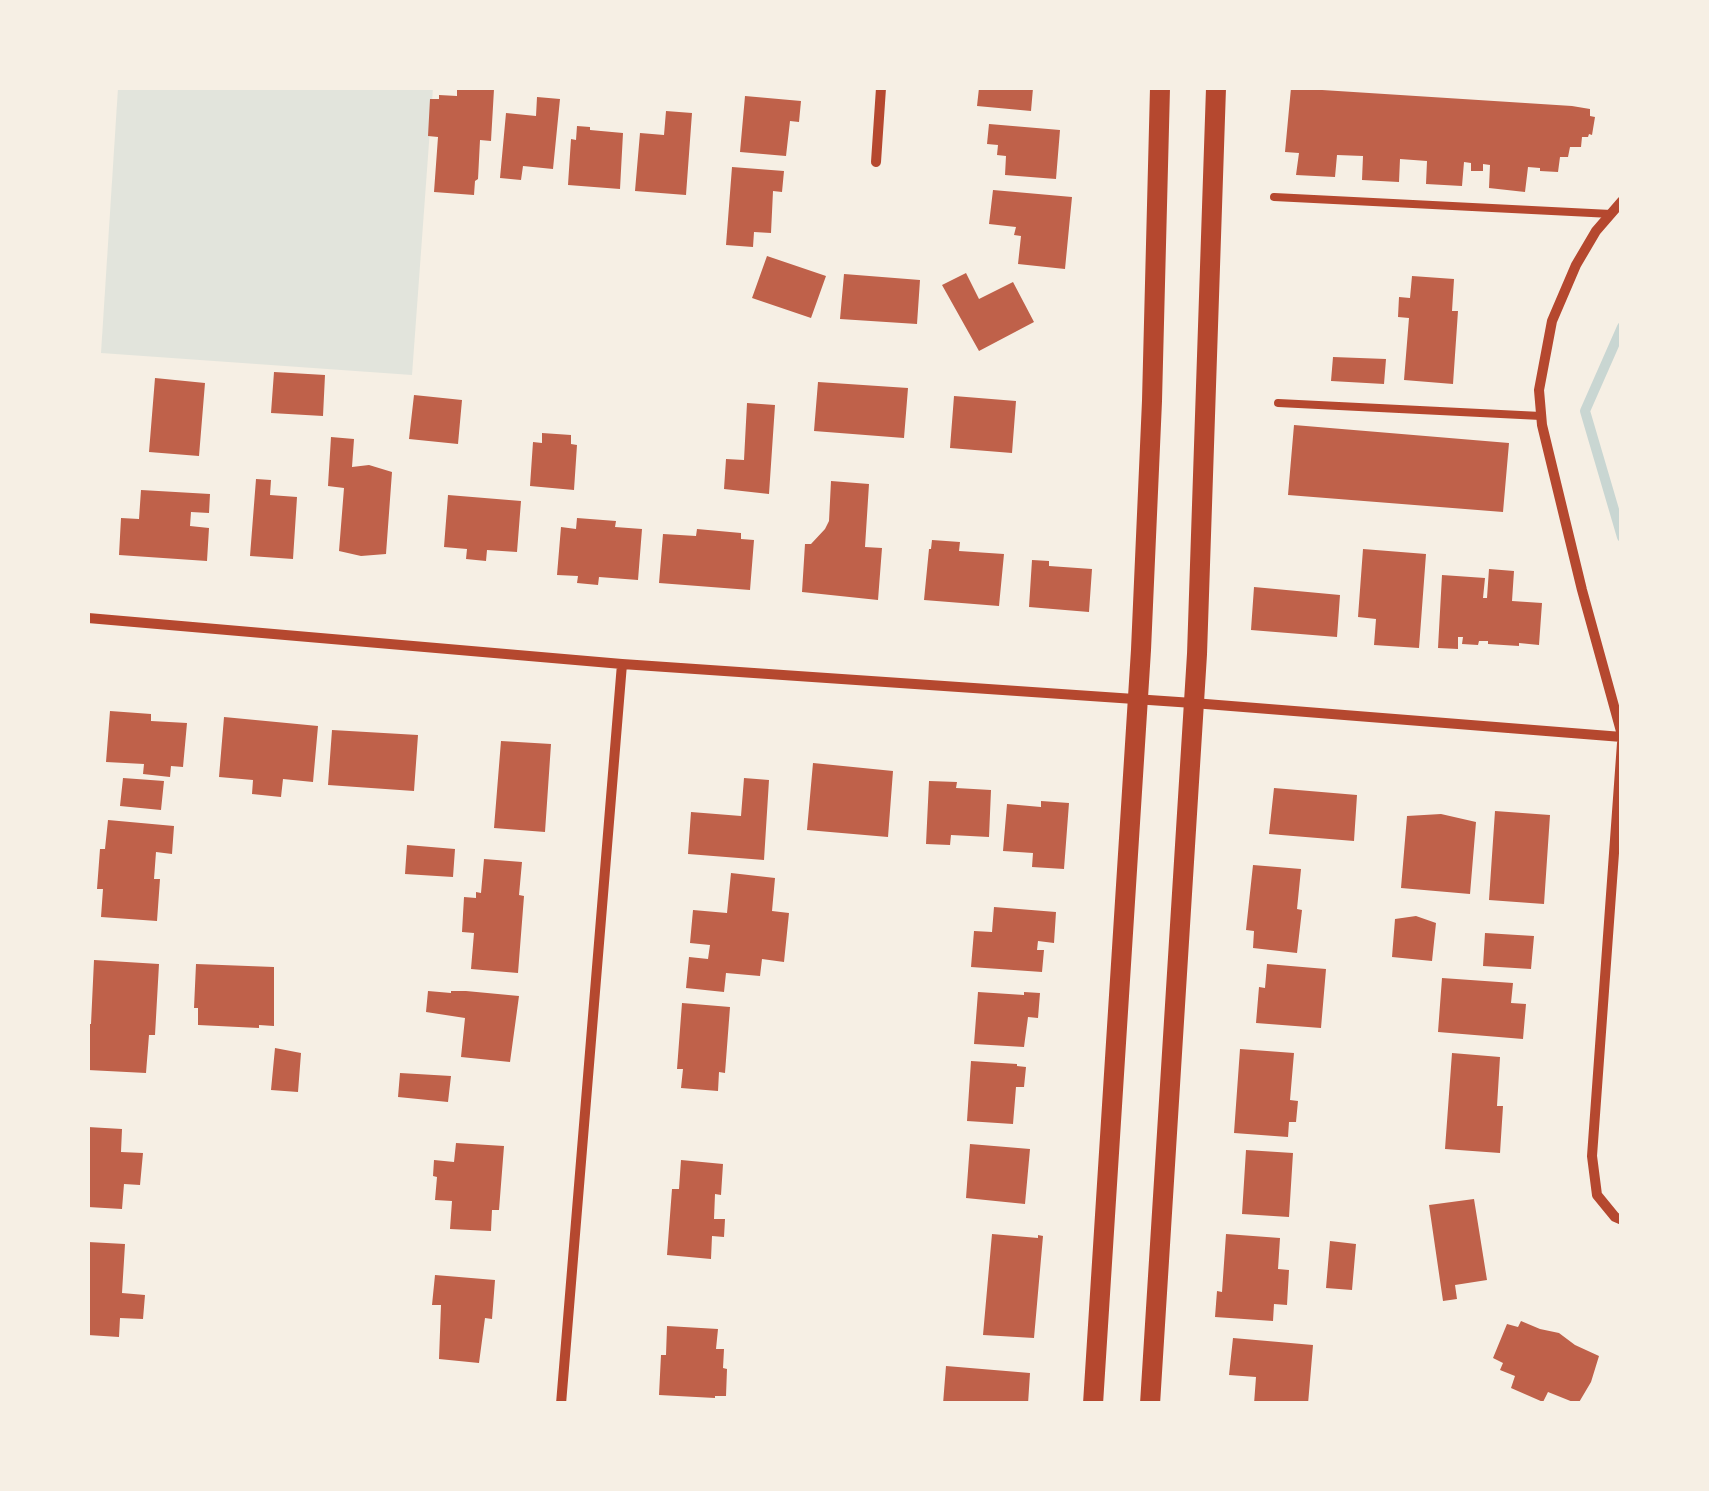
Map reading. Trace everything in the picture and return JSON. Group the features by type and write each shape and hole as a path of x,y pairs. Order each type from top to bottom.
{"main road":[{"path":"1093,1404 1138,700 1152,402 1160,88"},
{"path":"1150,1404 1198,634 1216,88"}],"street":[{"path":"876,162 881,88"},
{"path":"1622,202 1596,230 1576,264 1552,321 1538,390 1582,590 1622,738 1592,1156 1597,1195 1622,1220"},
{"path":"88,618 622,664 1622,738"},
{"path":"560,1404 622,664"}],"lane":[{"path":"1274,196 1610,214"},
{"path":"1278,403 1541,416"}],"shaded area":[{"path":"118,88 433,88 412,375 101,353"}],"building":[{"path":"457,88 494,89 491,141 480,140 474,195 434,192 438,137 428,136 430,99 457,96"},
{"path":"979,88 1033,88 1031,111 977,106"},
{"path":"1291,88 1572,106 1590,109 1590,116 1595,117 1592,135 1582,137 1581,147 1570,147 1568,157 1560,157 1558,172 1528,167 1525,192 1489,188 1490,165 1483,164 1483,171 1471,171 1471,163 1464,162 1462,186 1426,184 1427,161 1400,159 1399,182 1362,180 1363,156 1337,155 1335,177 1296,175 1299,153 1285,152"},
{"path":"745,96 801,101 799,122 790,121 786,156 740,152"},
{"path":"537,97 560,99 553,169 523,166 521,180 500,178 506,113 536,116"},
{"path":"666,111 692,113 686,195 635,191 640,133 664,135"},
{"path":"989,124 1060,130 1056,179 1005,175 1006,156 997,155 998,145 987,144"},
{"path":"577,126 623,133 620,189 568,185 571,139 576,140"},
{"path":"732,167 784,171 782,192 773,191 771,233 754,232 753,247 726,245"},
{"path":"993,190 1072,197 1065,269 1018,264 1021,236 1014,235 1016,227 989,224"},
{"path":"767,256 826,276 811,318 752,298"},
{"path":"966,273 979,299 1013,282 1034,322 979,351 942,285"},
{"path":"844,274 920,280 917,324 840,319"},
{"path":"1412,276 1454,279 1452,311 1458,311 1453,384 1404,380 1409,318 1398,317 1399,297 1410,298"},
{"path":"1333,357 1386,359 1384,384 1331,381"},
{"path":"274,372 325,375 323,416 271,413"},
{"path":"155,378 205,383 199,456 149,452"},
{"path":"818,382 908,388 904,438 814,431"},
{"path":"414,395 462,400 458,444 409,439"},
{"path":"954,396 1016,401 1012,453 950,448"},
{"path":"747,403 775,405 769,494 724,489 726,459 744,460"},
{"path":"1294,425 1509,443 1503,512 1288,495"},
{"path":"542,433 571,435 571,444 577,445 574,490 530,486 533,442 542,443"},
{"path":"331,437 354,439 352,467 369,465 392,472 386,554 361,556 339,551 344,488 328,486"},
{"path":"256,479 271,480 270,495 297,497 293,559 250,556"},
{"path":"831,481 869,484 865,547 882,548 878,600 802,592 805,544 811,544 829,521"},
{"path":"141,490 210,494 209,513 191,512 190,526 209,528 207,561 119,555 121,518 139,519"},
{"path":"448,495 521,501 517,552 487,550 486,561 466,559 467,549 444,547"},
{"path":"577,518 616,521 615,527 642,529 638,580 599,577 598,585 577,583 578,576 557,575 561,527 576,529"},
{"path":"697,529 741,533 741,539 754,540 750,590 659,583 663,534 696,536"},
{"path":"932,540 960,542 959,551 1004,554 999,606 924,600"},
{"path":"1363,549 1426,554 1419,648 1374,645 1376,619 1358,617"},
{"path":"1032,560 1049,561 1049,566 1092,569 1089,612 1029,607"},
{"path":"1489,569 1514,571 1512,601 1542,603 1539,645 1488,641 1462,644 1463,637 1458,637 1458,649 1438,648 1442,575 1485,578 1483,598 1487,598"},
{"path":"1254,587 1340,595 1337,637 1251,630"},
{"path":"110,711 151,714 151,721 187,723 183,767 171,766 170,777 143,774 144,764 106,762"},
{"path":"224,717 318,726 313,782 283,779 281,797 252,794 253,780 219,777"},
{"path":"332,730 418,735 414,791 328,785"},
{"path":"501,741 551,744 545,832 494,828"},
{"path":"813,763 893,771 888,837 807,830"},
{"path":"123,778 164,781 161,810 120,806"},
{"path":"744,778 769,780 764,860 688,854 691,812 741,816"},
{"path":"929,781 957,782 956,788 991,790 989,837 951,835 950,845 926,844"},
{"path":"1274,788 1357,795 1354,841 1269,834"},
{"path":"1041,801 1069,803 1064,869 1032,867 1033,853 1003,851 1007,804 1041,807"},
{"path":"1495,811 1550,815 1544,904 1489,900"},
{"path":"1441,814 1476,822 1470,894 1401,888 1407,816"},
{"path":"108,820 174,826 172,854 156,852 154,879 160,879 157,921 101,917 103,889 97,889 100,849 105,849"},
{"path":"407,845 455,849 453,877 405,874"},
{"path":"484,859 522,862 519,895 524,896 518,973 471,969 474,933 462,932 464,897 476,898 476,892 481,893"},
{"path":"1253,865 1301,869 1297,953 1253,948 1254,931 1246,930"},
{"path":"731,873 775,878 772,911 789,913 784,962 762,959 760,976 726,973 724,992 686,988 689,957 708,959 710,945 690,943 693,910 727,913"},
{"path":"994,907 1056,912 1054,943 1038,941 1037,950 1044,950 1042,972 971,967 974,931 992,932"},
{"path":"1416,916 1436,923 1432,961 1392,957 1395,919"},
{"path":"1485,933 1534,936 1531,969 1483,966"},
{"path":"94,960 159,964 155,1035 149,1035 146,1073 88,1070"},
{"path":"196,964 274,967 274,1026 198,1025 198,1008 194,1008"},
{"path":"1267,964 1326,969 1321,1028 1256,1023 1259,987 1265,988"},
{"path":"1442,978 1513,983 1511,1003 1526,1004 1523,1039 1438,1032"},
{"path":"428,991 519,996 510,1062 461,1057 465,1018 426,1012"},
{"path":"978,992 1040,993 1038,1018 1028,1017 1024,1047 974,1044"},
{"path":"682,1003 730,1007 725,1073 719,1072 718,1091 681,1088 683,1069 677,1069"},
{"path":"275,1048 301,1053 298,1092 271,1090"},
{"path":"1240,1049 1294,1053 1290,1100 1298,1101 1296,1122 1289,1122 1288,1137 1234,1133"},
{"path":"1452,1053 1500,1057 1500,1153 1445,1149"},
{"path":"971,1061 1026,1067 1024,1087 1016,1087 1013,1124 967,1121"},
{"path":"400,1073 451,1076 448,1102 398,1097"},
{"path":"88,1127 122,1129 121,1152 143,1153 140,1185 124,1184 122,1209 88,1207"},
{"path":"456,1143 504,1146 499,1210 492,1210 491,1231 450,1229 452,1201 435,1200 434,1160 454,1162"},
{"path":"970,1144 1030,1149 1025,1204 966,1198"},
{"path":"1246,1150 1293,1153 1289,1217 1242,1214"},
{"path":"681,1160 723,1164 721,1195 715,1194 714,1219 725,1219 724,1237 712,1236 711,1259 667,1255 672,1189 679,1189"},
{"path":"1474,1199 1487,1280 1455,1285 1457,1299 1443,1301 1429,1205"},
{"path":"992,1234 1043,1236 1034,1338 983,1335"},
{"path":"1226,1234 1280,1238 1278,1269 1289,1270 1287,1305 1274,1304 1273,1321 1215,1317 1217,1291 1222,1292"},
{"path":"1330,1241 1356,1244 1352,1290 1326,1288"},
{"path":"88,1242 125,1244 122,1293 145,1295 143,1319 120,1318 119,1337 88,1335"},
{"path":"435,1275 495,1280 492,1319 485,1318 479,1363 439,1359 441,1305 432,1305"},
{"path":"1521,1321 1559,1333 1599,1356 1591,1382 1578,1404 1548,1392 1543,1402 1511,1388 1515,1376 1500,1370 1503,1363 1493,1358 1507,1324 1518,1327"},
{"path":"667,1326 718,1329 716,1349 724,1349 726,1396 659,1395"},
{"path":"1233,1338 1313,1345 1308,1404 1254,1404 1256,1377 1229,1375"},
{"path":"946,1366 1030,1373 1028,1404 943,1404"}],"waterway":[{"path":"1622,327 1585,411 1622,537"}]}
